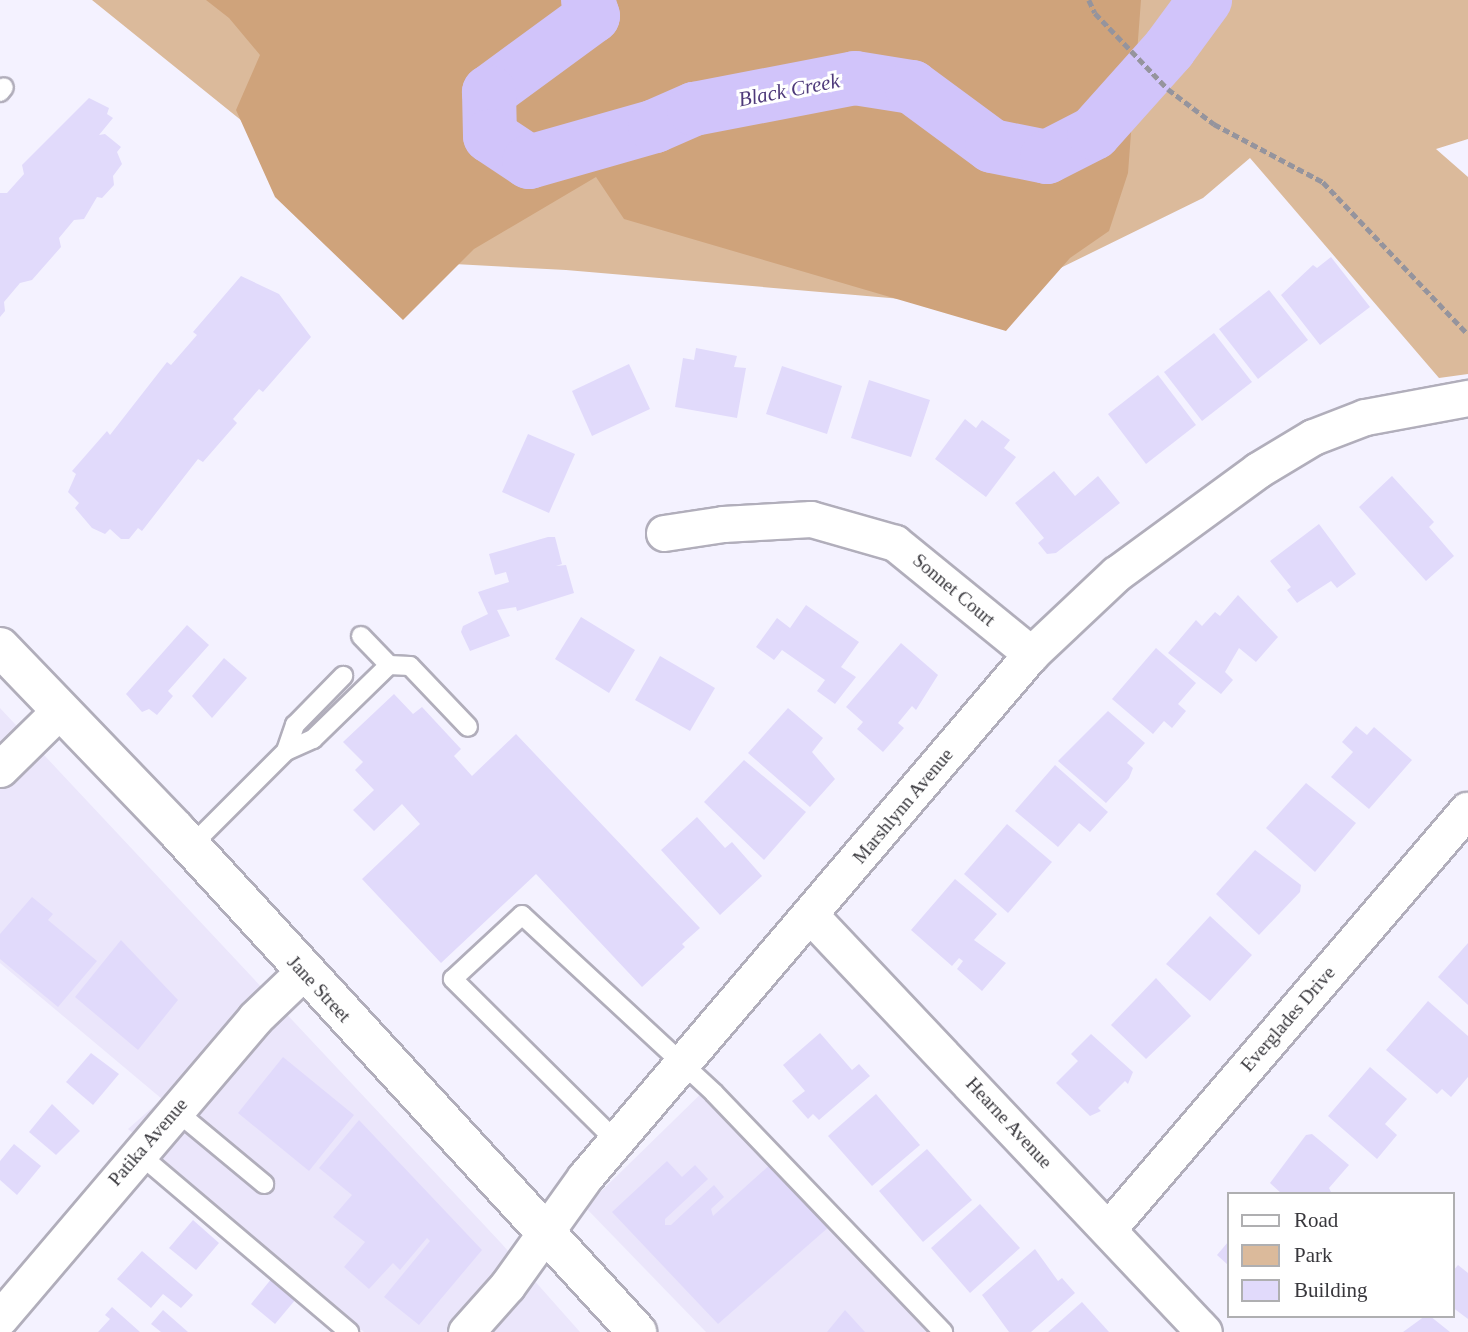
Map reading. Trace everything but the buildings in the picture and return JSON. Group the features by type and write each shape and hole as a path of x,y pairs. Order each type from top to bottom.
{"main road":[{"name":"Jane Street","path":"0,647 191,846 303,972 546,1230 637,1332"}],"street":[{"name":"Marshlynn Avenue","path":"466,1332 507,1286 546,1230 616,1141 811,916 1031,654 1116,574 1258,470 1313,437 1365,417 1468,398"},
{"name":"Sonnet Court","path":"664,533 723,524 811,519 895,543 1031,654"},
{"path":"0,769 60,710"},
{"name":"Everglades Drive","path":"1108,1228 1467,810"},
{"name":"Hearne Avenue","path":"811,916 1205,1332"},
{"name":"Patika Avenue","path":"0,1318 255,1018 303,972"}],"lane":[{"path":"361,636 389,665 410,666 468,727"},
{"path":"191,846 286,751 313,738 389,665"},
{"path":"286,751 295,725 344,676"},
{"path":"616,1141 453,979 522,915 714,1093 943,1332"},
{"path":"175,1110 264,1184"},
{"path":"138,1153 349,1332"}],"path":[{"path":"1089,0 1095,13 1125,40 1168,89 1214,124 1323,182 1468,334"}],"shaded area":[{"path":"206,0 1141,0 1128,173 1109,231 1070,258 1006,331 624,219 596,177 474,249 403,320 275,197 236,110 260,55 229,18"},
{"path":"0,708 501,1243 580,1332 364,1332 128,1129 162,1099 0,963"},
{"path":"716,1079 955,1332 706,1332 585,1207"}],"green space":[{"path":"92,0 1468,0 1468,139 1436,149 1468,177 1468,374 1439,378 1250,158 1203,198 983,306 566,270 417,262"}],"waterway":[{"name":"Black Creek","path":"588,0 593,16 489,92 490,136 529,162 655,126 694,109 855,78 912,87 992,146 1047,157 1094,133 1169,49 1205,0"}]}
